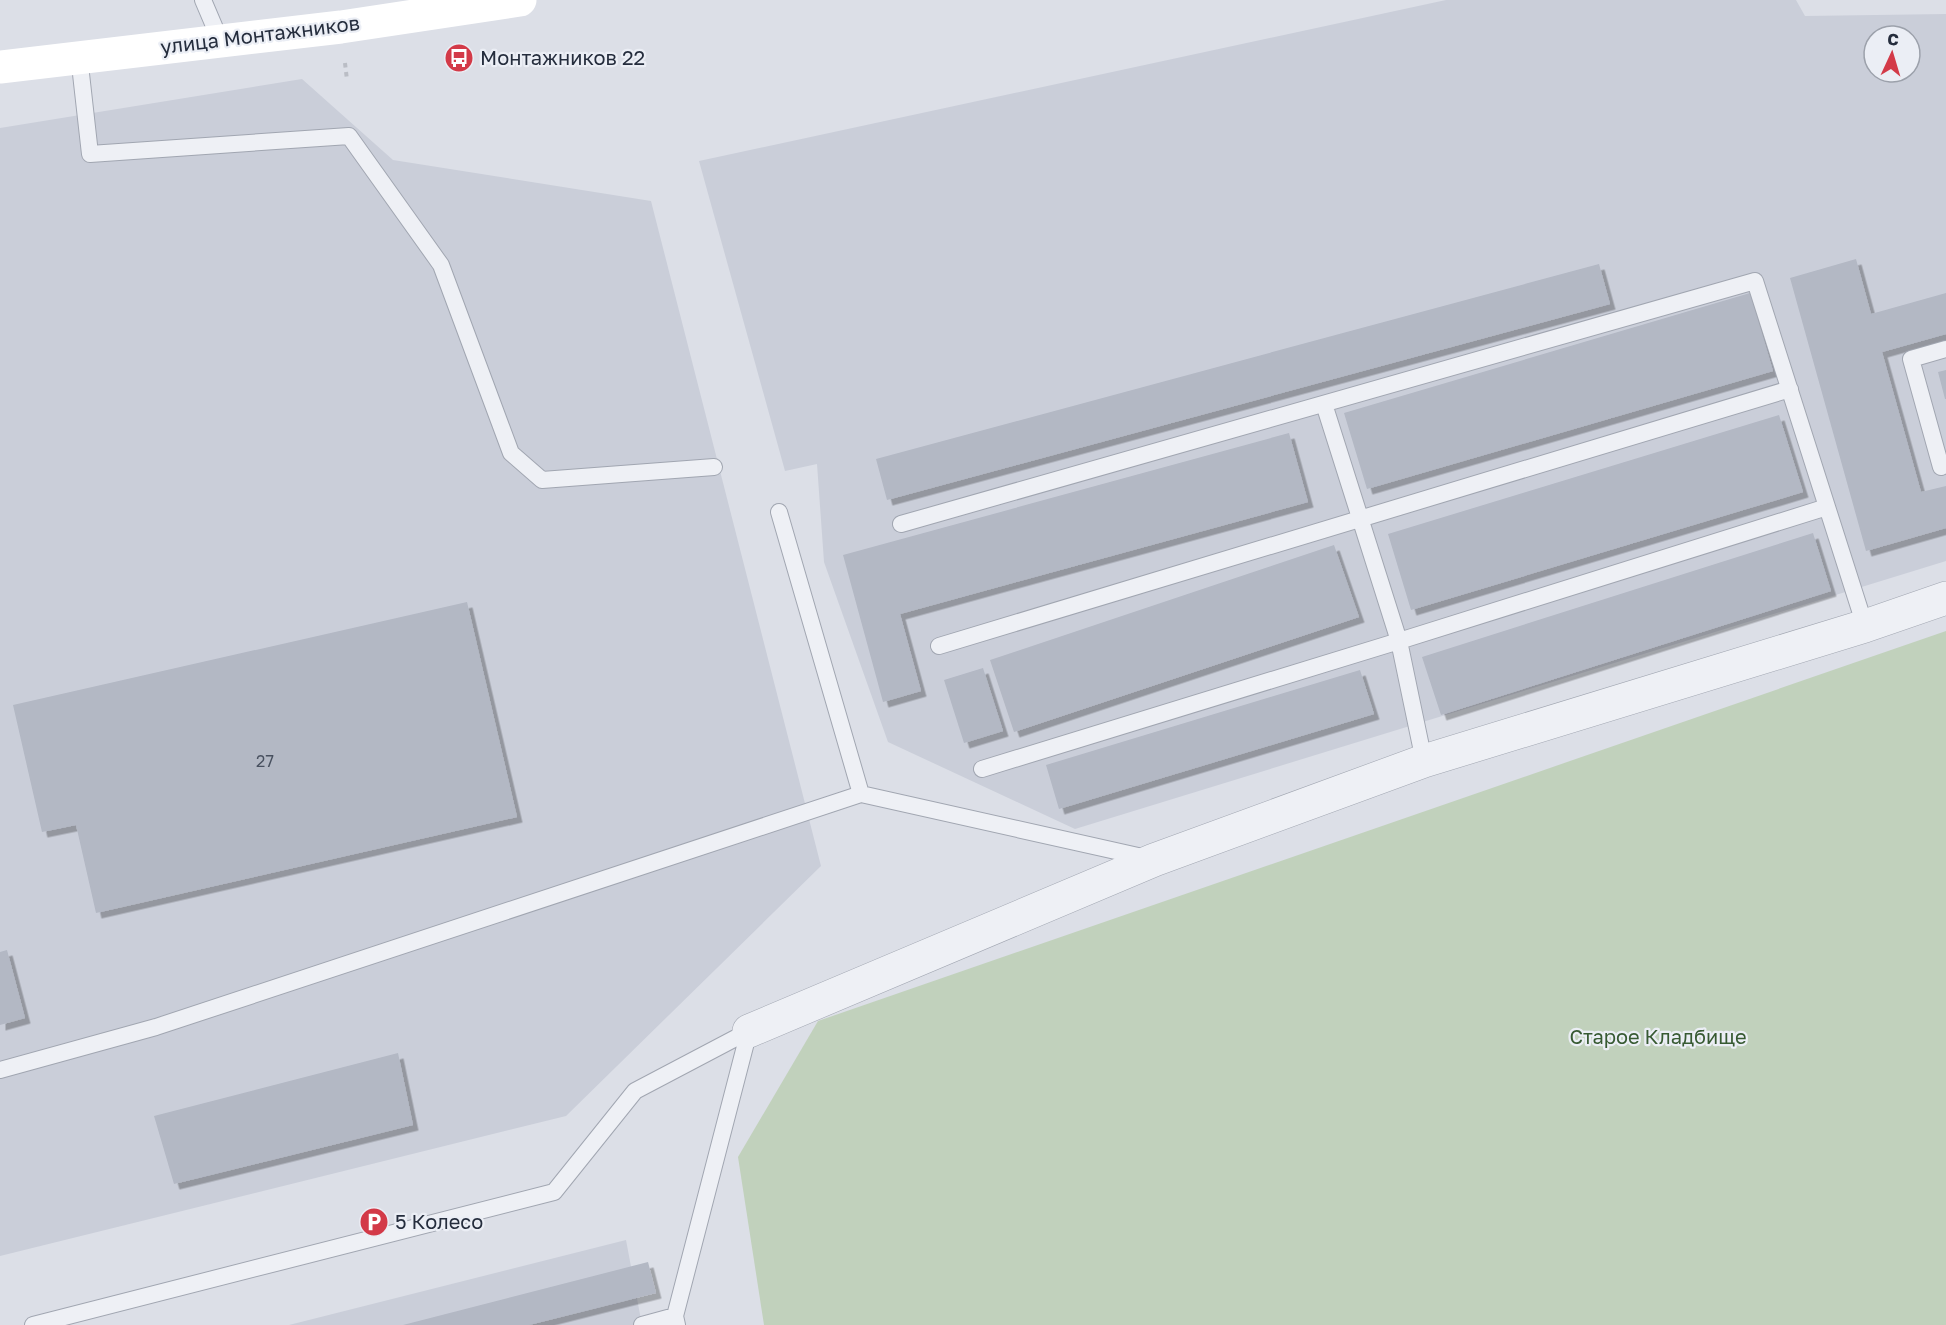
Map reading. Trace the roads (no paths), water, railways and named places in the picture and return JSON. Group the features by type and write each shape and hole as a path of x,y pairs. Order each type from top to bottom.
{"street":[{"name":"улица Монтажников","path":"0,67 341,27 520,0"},
{"path":"749,1031 1154,860 1424,761 1865,626 1946,598"}],"lane":[{"path":"203,0 220,40"},
{"path":"80,56 90,154 349,136 441,265 511,453 542,480 714,467"},
{"path":"901,524 1755,281 1865,626"},
{"path":"1946,349 1911,359 1941,467 1946,465"},
{"path":"939,646 1790,389"},
{"path":"1324,404 1399,641 1424,761"},
{"path":"982,769 1827,507"},
{"path":"779,512 861,794"},
{"path":"0,1070 167,1023 861,794 1154,860"},
{"path":"642,1325 676,1321 749,1031"},
{"path":"33,1325 554,1192 634,1091 749,1031"}],"place":[{"name":"Монтажников 22","path":"459,58"},
{"name":"5 Колесо","path":"374,1222"}],"park label":[{"name":"Старое Кладбище","path":"1658,1037"}]}
